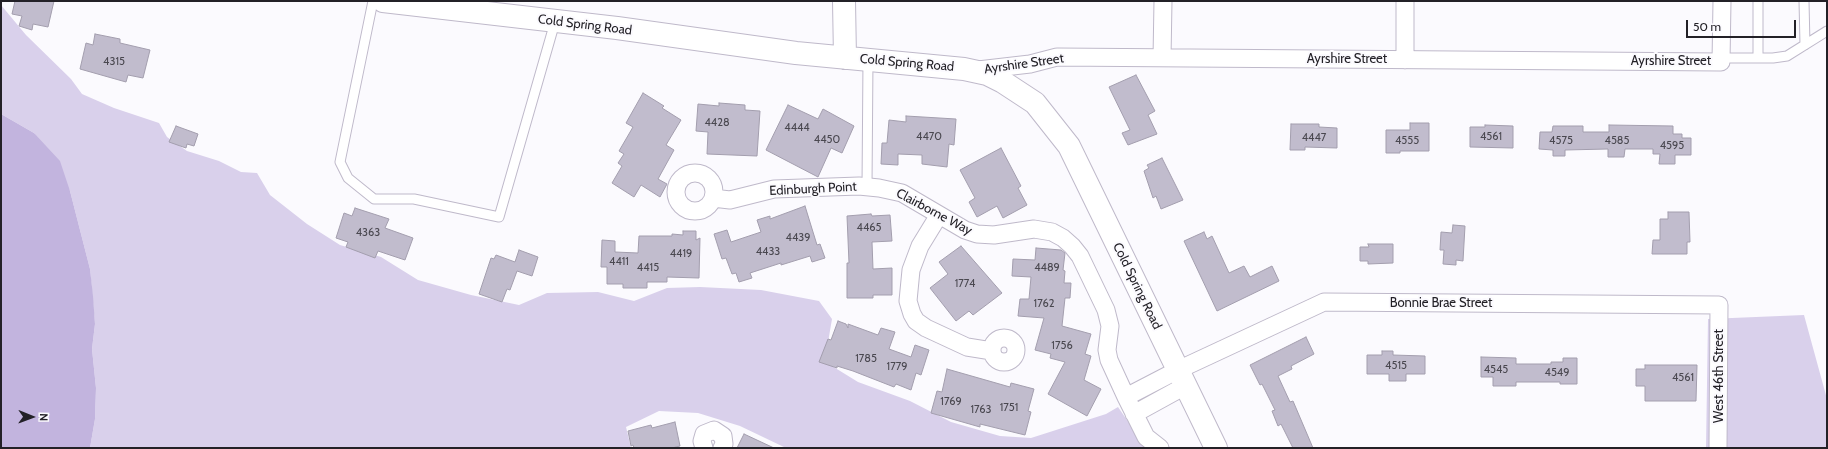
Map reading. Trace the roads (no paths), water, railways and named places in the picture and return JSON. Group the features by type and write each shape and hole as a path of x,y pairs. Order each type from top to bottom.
{"street":[{"name":"Cold Spring Road","path":"383,1 466,6 555,22 617,28 681,38 845,58 974,71 1003,82 1031,100 1042,110 1062,136 1079,166 1216,448"},
{"path":"844,1 845,58"},
{"path":"1162,58 1163,1"},
{"path":"1405,1 1405,60"},
{"path":"1721,60 1722,1"},
{"name":"Ayrshire Street","path":"974,71 1030,64 1057,57 1405,60 1721,60"},
{"name":"Edinburgh Point","path":"714,198 730,200 774,190 867,186"},
{"name":"Clairborne Way","path":"867,186 891,189 902,193 965,230 977,234 994,235 1040,230 1057,235 1072,246 1080,256 1106,310 1110,326 1107,350 1109,360 1146,437 1160,448"},
{"path":"939,215 920,246 911,270 908,301 912,314 920,325 967,347 992,351"},
{"name":"Bonnie Brae Street","path":"1182,378 1324,302 1719,305"},
{"name":"West 46th Street","path":"1718,448 1719,305"},
{"path":"1126,397 1182,378"},
{"path":"1134,414 1182,378"},
{"path":"704,448 702,441 704,434 714,430 723,436 724,444 722,448"}],"lane":[{"path":"373,1 340,162 348,178 374,200 414,199 499,218 555,22"},
{"path":"1758,1 1758,58"},
{"path":"1804,1 1804,45"},
{"path":"1721,60 1774,58 1787,56 1827,31"},
{"path":"867,186 868,60"}]}
